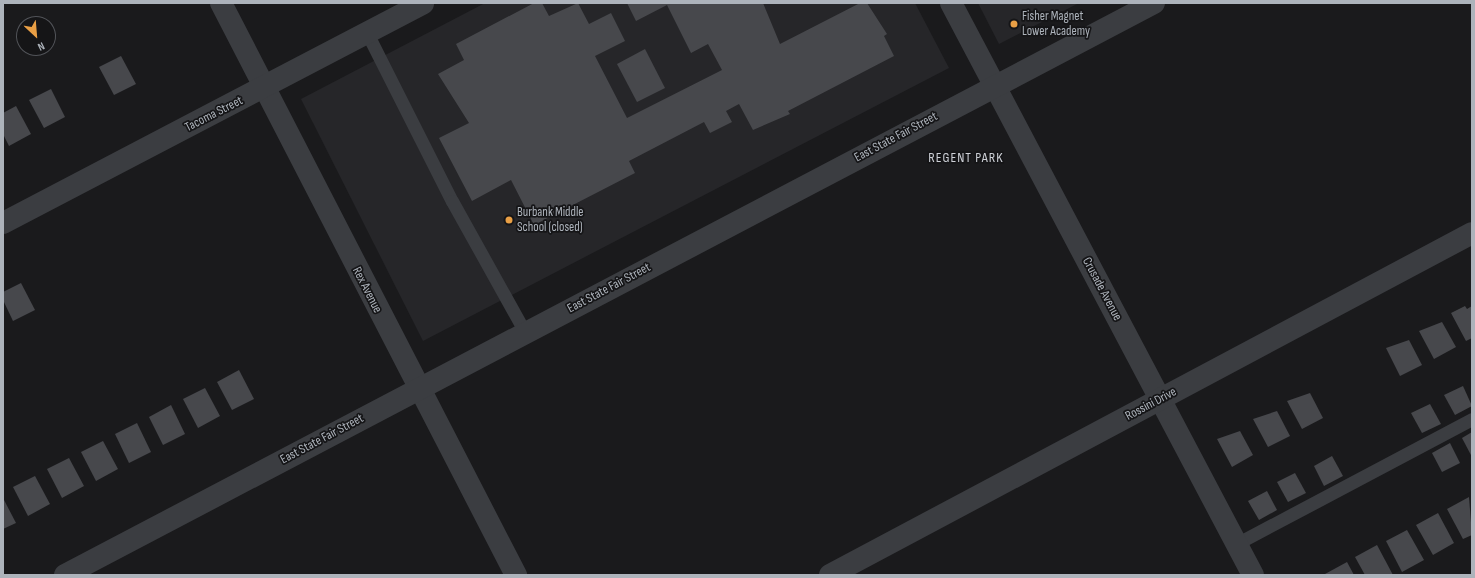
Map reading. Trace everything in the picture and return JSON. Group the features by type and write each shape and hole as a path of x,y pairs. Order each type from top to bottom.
{"street":[{"name":"Rex Avenue","path":"221,3 418,389 516,575"},
{"name":"Tacoma Street","path":"3,223 264,88 423,3"},
{"name":"Crusade Avenue","path":"951,3 1253,575"},
{"name":"East State Fair Street","path":"64,575 994,85 1154,3"},
{"name":"Rossini Drive","path":"830,575 1472,233"}],"lane":[{"path":"367,33 452,201 526,332"},
{"path":"1236,544 1472,419"}],"shaded area":[{"name":"Burbank Middle School (closed)","path":"485,3 915,3 949,68 423,341 301,99"},
{"name":"Fisher Magnet Lower Academy","path":"978,3 1079,3 999,44"}],"building":[{"path":"534,3 542,3 549,16 578,3 589,24 611,13 625,41 595,56 627,118 722,70 708,44 691,53 667,5 636,21 627,3 763,3 780,44 860,3 867,3 887,34 884,36 894,56 788,111 790,114 753,130 739,104 726,111 732,122 710,133 704,122 629,161 635,173 534,225 511,180 472,201 439,138 469,123 438,74 464,60 456,44"},
{"path":"645,49 665,88 637,102 617,64"},
{"path":"121,56 136,84 114,95 99,67"},
{"path":"51,89 65,117 44,128 29,100"},
{"path":"16,106 31,134 9,146 3,134 3,113"},
{"path":"21,283 35,310 13,321 3,300 3,292"},
{"path":"1465,306 1467,309 1472,306 1472,338 1466,341 1451,313"},
{"path":"1442,322 1456,347 1434,359 1419,331"},
{"path":"1409,340 1422,365 1400,376 1386,348"},
{"path":"239,370 254,399 232,410 217,382"},
{"path":"1463,386 1472,406 1455,415 1444,395"},
{"path":"205,388 220,416 198,428 183,399"},
{"path":"1310,393 1323,418 1302,429 1287,401"},
{"path":"1430,404 1441,424 1422,433 1411,413"},
{"path":"171,405 185,434 163,445 149,417"},
{"path":"1277,411 1290,436 1268,447 1253,419"},
{"path":"137,423 151,452 129,463 115,434"},
{"path":"1240,431 1253,455 1232,467 1217,439"},
{"path":"1472,432 1472,457 1462,438"},
{"path":"103,441 118,469 96,481 81,452"},
{"path":"1450,443 1460,463 1442,472 1432,453"},
{"path":"1332,456 1343,476 1324,486 1314,466"},
{"path":"69,458 84,486 62,498 47,469"},
{"path":"1295,473 1306,493 1288,502 1277,482"},
{"path":"35,476 50,504 28,516 13,487"},
{"path":"1267,491 1277,510 1259,520 1248,501"},
{"path":"1469,497 1472,535 1463,539 1447,509"},
{"path":"3,498 16,523 3,529"},
{"path":"1438,513 1454,543 1433,555 1416,525"},
{"path":"1407,530 1424,560 1402,572 1386,541"},
{"path":"1377,545 1393,575 1365,575 1355,557"},
{"path":"1347,562 1354,575 1325,574"}],"place":[{"name":"Fisher Magnet Lower Academy","path":"1014,24"},
{"name":"Burbank Middle School (closed)","path":"509,220"}],"district":[{"name":"REGENT PARK","path":"966,158"}]}
